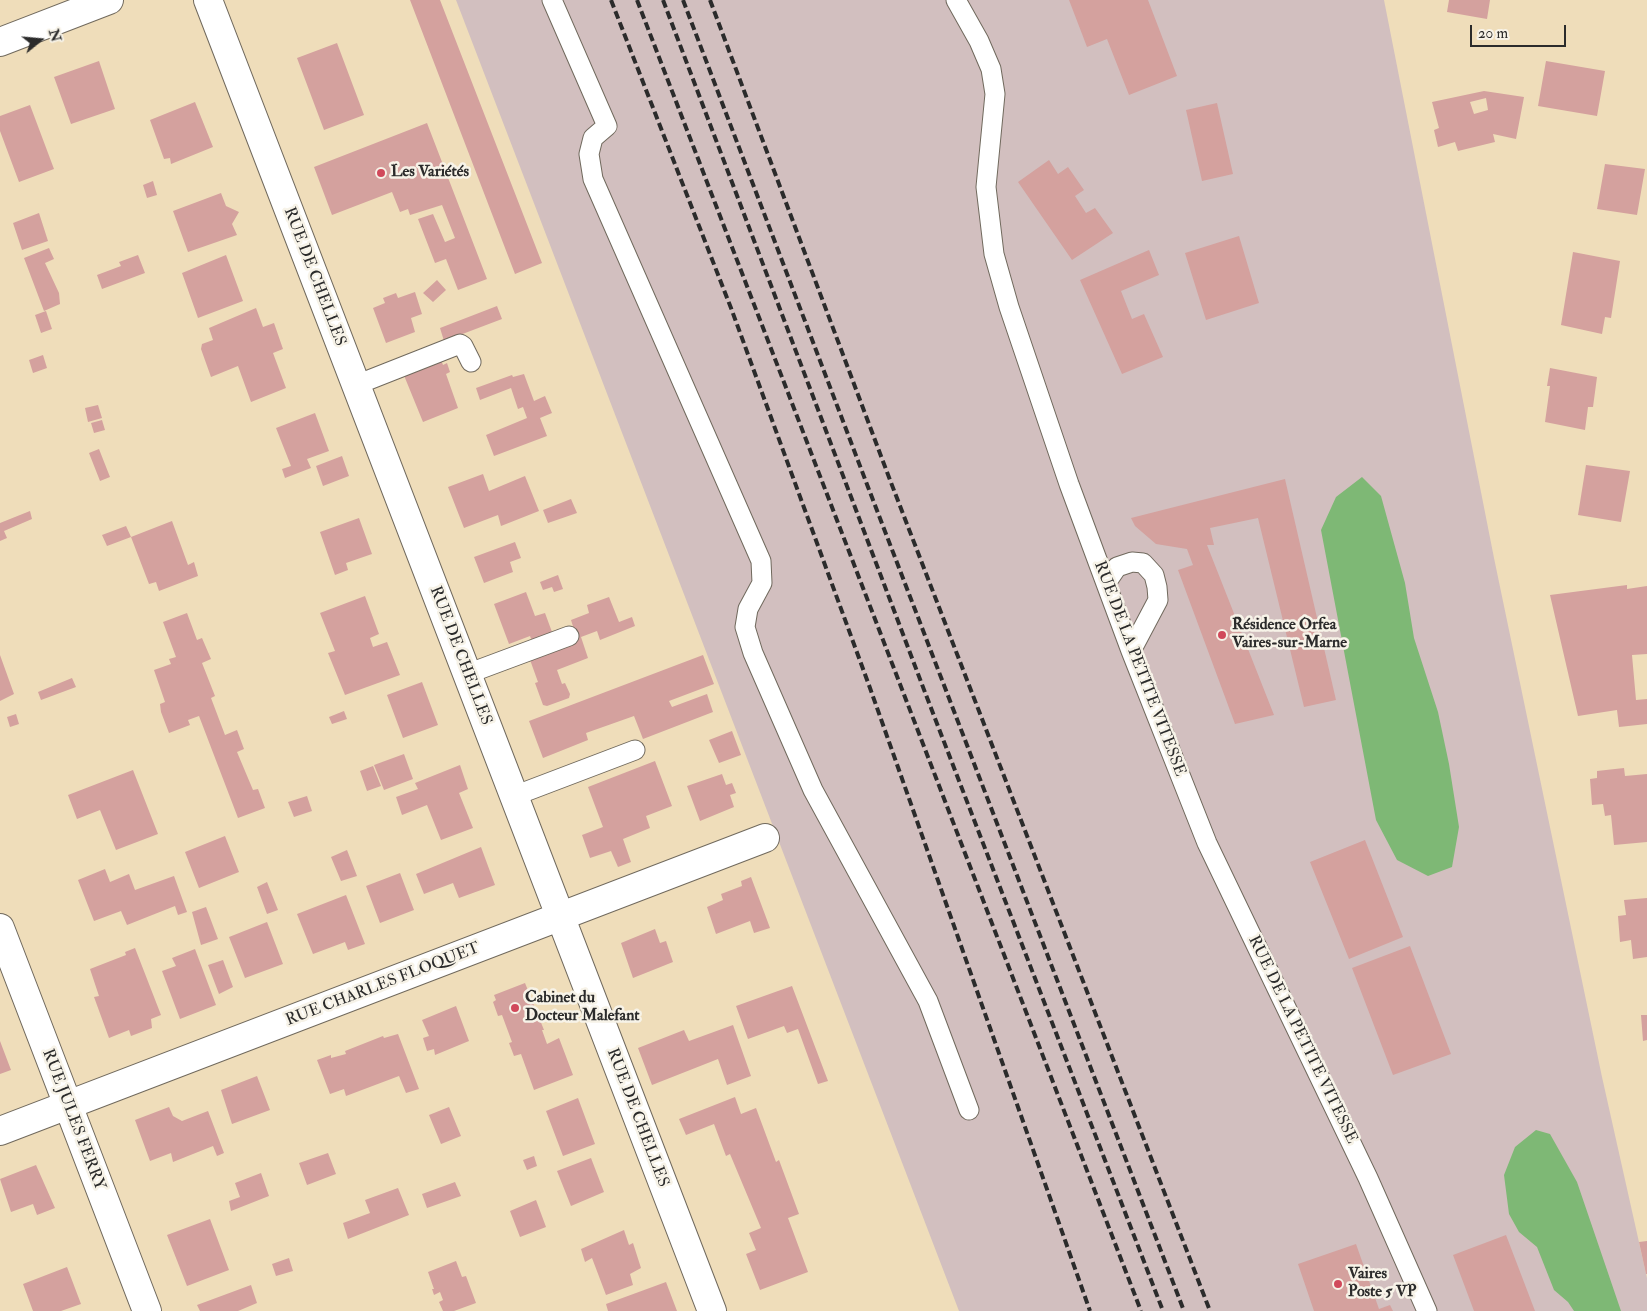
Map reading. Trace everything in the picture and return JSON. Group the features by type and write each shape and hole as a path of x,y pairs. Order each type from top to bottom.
{"street":[{"path":"0,42 109,0"},
{"name":"RUE DE CHELLES","path":"208,0 712,1311"},
{"name":"RUE CHARLES FLOQUET","path":"0,1131 765,838"},
{"name":"RUE JULES FERRY","path":"0,928 147,1311"}],"lane":[{"path":"552,0 607,126 593,138 588,154 593,179 761,561 762,583 748,609 745,626 753,653 813,790 928,1001 968,1110"},
{"name":"RUE DE LA PETITE VITESSE","path":"956,0 979,41 991,69 995,94 986,187 994,254 1009,306 1066,474 1131,650 1207,843 1368,1178 1427,1311"},
{"path":"356,385 460,344 463,346 471,362"},
{"path":"1106,583 1117,567 1132,562 1143,563 1154,575 1158,587 1158,600 1131,650"},
{"path":"467,674 569,636"},
{"path":"514,796 635,750"}],"shaded area":[{"path":"456,0 1384,0 1494,558 1602,1077 1647,1278 1647,1311 959,1311"}],"green space":[{"path":"1362,477 1381,496 1405,583 1414,638 1438,712 1449,764 1459,827 1452,867 1428,876 1397,860 1376,820 1321,530 1336,497"},
{"path":"1536,1130 1550,1134 1577,1182 1621,1311 1574,1311 1568,1302 1554,1290 1537,1247 1519,1232 1509,1214 1504,1175 1515,1147"}],"building":[{"path":"410,0 440,0 542,263 515,274"},
{"path":"1069,0 1148,0 1177,76 1129,95 1107,39 1087,47"},
{"path":"1449,0 1490,0 1487,19 1447,12"},
{"path":"337,43 364,115 324,130 297,58"},
{"path":"99,61 115,109 71,124 54,77"},
{"path":"1546,61 1605,71 1597,116 1538,106"},
{"path":"1484,91 1524,97 1516,139 1493,134 1495,142 1458,151 1455,142 1438,147 1434,130 1439,128 1432,102","holes":["1486,98 1488,110 1474,114 1470,102"]},
{"path":"195,102 213,147 171,164 170,158 164,159 150,120"},
{"path":"1217,103 1233,174 1202,181 1186,110"},
{"path":"30,105 54,169 19,182 0,131 0,116"},
{"name":"Les Variétés","path":"427,123 487,279 458,290 446,259 435,263 418,219 433,214 445,242 455,238 442,205 410,215 408,209 400,212 392,192 332,215 314,167"},
{"path":"1049,160 1058,174 1068,167 1084,190 1075,196 1086,213 1095,208 1113,233 1072,260 1018,182"},
{"path":"1605,164 1645,169 1637,215 1597,209"},
{"path":"153,181 157,195 147,198 143,185"},
{"path":"221,193 226,206 239,212 232,224 237,235 188,252 173,211"},
{"path":"39,213 48,241 22,250 13,223"},
{"path":"1239,236 1259,303 1206,320 1185,253"},
{"path":"49,248 54,259 45,263 59,293 60,304 44,311 24,258"},
{"path":"1149,250 1159,275 1121,291 1132,319 1144,314 1163,357 1122,374 1080,280"},
{"path":"1573,252 1620,261 1611,318 1605,317 1602,334 1561,325"},
{"path":"138,255 145,273 102,289 97,275 121,266 119,262"},
{"path":"226,255 243,301 198,318 182,273"},
{"path":"437,280 446,290 433,302 423,293"},
{"path":"415,292 422,314 411,318 415,332 386,343 373,308 385,303 383,298 396,293 398,298"},
{"path":"497,306 502,319 444,341 440,328"},
{"path":"256,308 263,327 274,323 283,349 273,353 286,388 251,402 238,366 211,377 201,349 202,344 213,340 209,328"},
{"path":"46,311 52,329 41,333 35,315"},
{"path":"43,355 47,368 33,373 29,360"},
{"path":"441,360 443,365 447,363 450,372 446,374 458,408 423,422 403,373"},
{"path":"1550,368 1597,377 1593,407 1588,407 1585,430 1545,422 1550,386 1547,386"},
{"path":"524,374 534,401 545,396 552,413 540,418 547,436 494,456 486,435 527,418 523,407 518,409 511,388 480,400 476,388 512,375 513,377"},
{"path":"98,405 102,418 88,422 85,408"},
{"path":"315,413 329,451 307,459 311,468 285,478 282,469 291,466 276,428"},
{"path":"102,420 105,430 94,433 91,423"},
{"path":"99,449 110,477 100,481 89,453"},
{"path":"342,456 349,476 323,486 316,466"},
{"path":"1586,465 1630,471 1621,522 1578,515"},
{"path":"483,474 489,491 525,476 539,511 501,526 498,515 464,528 448,487"},
{"name":"Résidence Orfea Vaires-sur-Marne","path":"1285,479 1336,700 1304,707 1258,518 1210,528 1214,545 1207,545 1274,715 1235,724 1178,570 1193,565 1187,549 1156,544 1135,526 1131,518"},
{"path":"571,499 577,513 548,523 543,510"},
{"path":"30,511 32,519 4,531 7,538 0,541 0,523"},
{"path":"359,518 372,554 346,563 348,570 335,575 320,532"},
{"path":"172,521 188,565 194,562 198,576 159,591 156,582 149,584 131,537"},
{"path":"126,526 131,537 107,546 102,535"},
{"path":"515,542 521,558 510,562 513,572 484,583 474,557"},
{"path":"558,575 563,589 554,592 552,587 543,590 540,582"},
{"path":"1627,585 1627,589 1647,586 1647,654 1632,655 1636,700 1647,699 1647,724 1619,727 1617,710 1578,716 1550,595"},
{"path":"526,592 535,616 545,613 552,632 532,641 530,636 509,644 494,604"},
{"path":"365,596 379,634 370,638 373,647 387,642 400,675 345,695 328,653 335,651 320,613"},
{"path":"609,597 619,622 632,617 635,626 600,640 597,631 581,637 588,658 557,670 562,684 565,683 570,694 569,698 547,706 543,705 535,683 538,682 529,657 577,639 571,620 589,613 587,605"},
{"path":"187,613 197,640 202,638 211,659 202,663 215,696 211,698 225,735 237,730 244,749 237,752 253,790 258,789 265,808 238,818 199,716 188,720 190,725 169,733 161,712 160,704 165,702 154,670 171,664 169,659 176,657 163,622"},
{"path":"0,655 14,694 0,701"},
{"path":"703,655 714,684 669,701 672,707 707,694 713,712 643,739 634,716 586,733 588,740 543,758 529,721"},
{"path":"72,678 76,687 41,700 38,692"},
{"path":"422,682 438,725 403,738 387,695"},
{"path":"344,711 347,719 332,724 329,717"},
{"path":"16,714 19,724 10,727 7,717"},
{"path":"732,731 741,755 719,763 709,740"},
{"path":"404,754 413,779 384,790 374,765"},
{"path":"655,761 672,806 646,816 650,828 623,839 631,862 618,867 611,851 590,858 582,835 603,827 588,787"},
{"path":"460,765 468,789 459,793 473,828 441,840 427,805 402,815 396,797 418,789 415,783"},
{"path":"373,766 381,786 367,791 360,771"},
{"path":"1624,768 1625,776 1647,774 1647,842 1614,845 1611,815 1605,816 1603,804 1592,805 1590,779 1597,778 1597,771"},
{"path":"133,770 158,834 116,850 100,810 77,819 68,795"},
{"path":"722,774 726,785 732,783 736,793 730,795 734,807 700,821 687,786"},
{"path":"307,796 312,811 294,817 288,802"},
{"path":"225,836 239,872 199,888 185,852"},
{"path":"1365,840 1403,937 1349,959 1310,862"},
{"path":"481,847 495,885 459,898 453,883 424,894 416,874"},
{"path":"347,850 357,876 341,881 331,857"},
{"path":"105,869 110,882 129,874 135,890 174,876 187,912 178,915 175,906 127,925 121,911 94,921 78,880"},
{"path":"400,873 414,910 380,923 366,886"},
{"path":"751,877 770,928 754,933 750,921 716,934 707,907 723,900 721,894 742,886 741,881"},
{"path":"267,882 278,910 267,914 257,887"},
{"path":"346,895 365,944 348,950 345,942 313,954 297,914"},
{"path":"1647,898 1647,957 1633,959 1631,940 1620,942 1618,916 1626,915 1624,900"},
{"path":"206,907 218,939 201,945 192,912"},
{"path":"267,922 283,964 245,978 229,937"},
{"path":"655,929 660,943 666,941 673,962 633,978 621,943"},
{"path":"1410,946 1451,1054 1393,1075 1352,968"},
{"path":"135,948 161,1015 151,1019 152,1028 131,1036 129,1030 109,1038 94,997 99,996 90,969 126,955 125,952"},
{"path":"195,949 216,1005 180,1019 162,971 176,966 172,958"},
{"path":"223,960 233,987 219,994 208,965"},
{"path":"525,983 544,1030 542,1030 547,1044 559,1038 573,1075 534,1090 521,1054 514,1056 509,1043 512,1042 502,1015 498,1016 493,1002 496,1000 494,995"},
{"path":"792,986 828,1081 818,1084 798,1029 787,1033 784,1026 748,1039 736,1006"},
{"path":"456,1006 469,1041 435,1055 434,1049 427,1051 423,1038 429,1036 422,1020"},
{"path":"1641,1015 1647,1015 1647,1040 1643,1041"},
{"path":"733,1025 751,1076 727,1085 718,1059 652,1085 638,1048 684,1030 689,1041"},
{"path":"398,1034 419,1089 406,1093 399,1076 346,1096 344,1089 330,1094 317,1060 331,1055 331,1058 346,1054 345,1051 383,1036 384,1038"},
{"path":"0,1041 11,1070 0,1074"},
{"path":"257,1076 270,1110 232,1124 221,1090"},
{"path":"735,1097 741,1114 756,1108 776,1162 779,1160 799,1214 788,1218 808,1272 760,1290 746,1254 756,1250 749,1233 761,1228 730,1154 726,1156 714,1124 686,1135 679,1119"},
{"path":"578,1098 595,1144 563,1156 546,1111"},
{"path":"169,1107 173,1116 182,1121 208,1111 224,1153 217,1156 213,1146 173,1162 171,1153 150,1161 135,1120"},
{"path":"449,1107 461,1136 441,1144 429,1115"},
{"path":"328,1153 336,1174 307,1185 299,1163"},
{"path":"534,1156 537,1166 527,1170 523,1160"},
{"path":"591,1158 604,1192 571,1206 557,1171"},
{"path":"36,1165 55,1208 37,1215 33,1204 11,1212 0,1179"},
{"path":"261,1173 269,1196 231,1211 229,1201 240,1197 235,1183"},
{"path":"455,1182 461,1196 427,1208 422,1194"},
{"path":"398,1188 409,1215 348,1239 343,1223 370,1213 365,1200"},
{"path":"536,1200 546,1227 520,1237 510,1211"},
{"path":"210,1219 229,1270 187,1286 167,1235"},
{"path":"624,1230 629,1245 633,1243 641,1268 630,1274 633,1285 606,1295 592,1258 585,1262 581,1249"},
{"path":"1506,1235 1535,1311 1474,1311 1453,1255"},
{"path":"1647,1241 1647,1274 1646,1274 1639,1242"},
{"name":"Vaires Poste 5 VP","path":"1356,1244 1379,1309 1390,1305 1393,1311 1314,1311 1298,1264"},
{"path":"289,1258 293,1271 276,1276 272,1264"},
{"path":"456,1261 462,1277 466,1276 476,1303 454,1311 443,1311 439,1302 443,1300 440,1292 434,1295 432,1289 434,1289 428,1272"},
{"path":"67,1267 81,1304 61,1311 33,1311 23,1284"},
{"path":"666,1282 677,1311 608,1311 606,1304"},
{"path":"251,1285 257,1303 238,1311 200,1311 197,1305"}],"railway":[{"path":"611,0 731,308 870,688 1090,1311"},
{"path":"637,0 1141,1311"},
{"path":"663,0 926,695 1163,1311"},
{"path":"683,0 1184,1311"},
{"path":"710,0 890,480 1210,1311"}],"place":[{"name":"Les Variétés","path":"381,173"},
{"name":"Résidence Orfea Vaires-sur-Marne","path":"1222,635"},
{"name":"Cabinet du Docteur Malefant","path":"515,1008"},
{"name":"Vaires Poste 5 VP","path":"1338,1284"}]}
